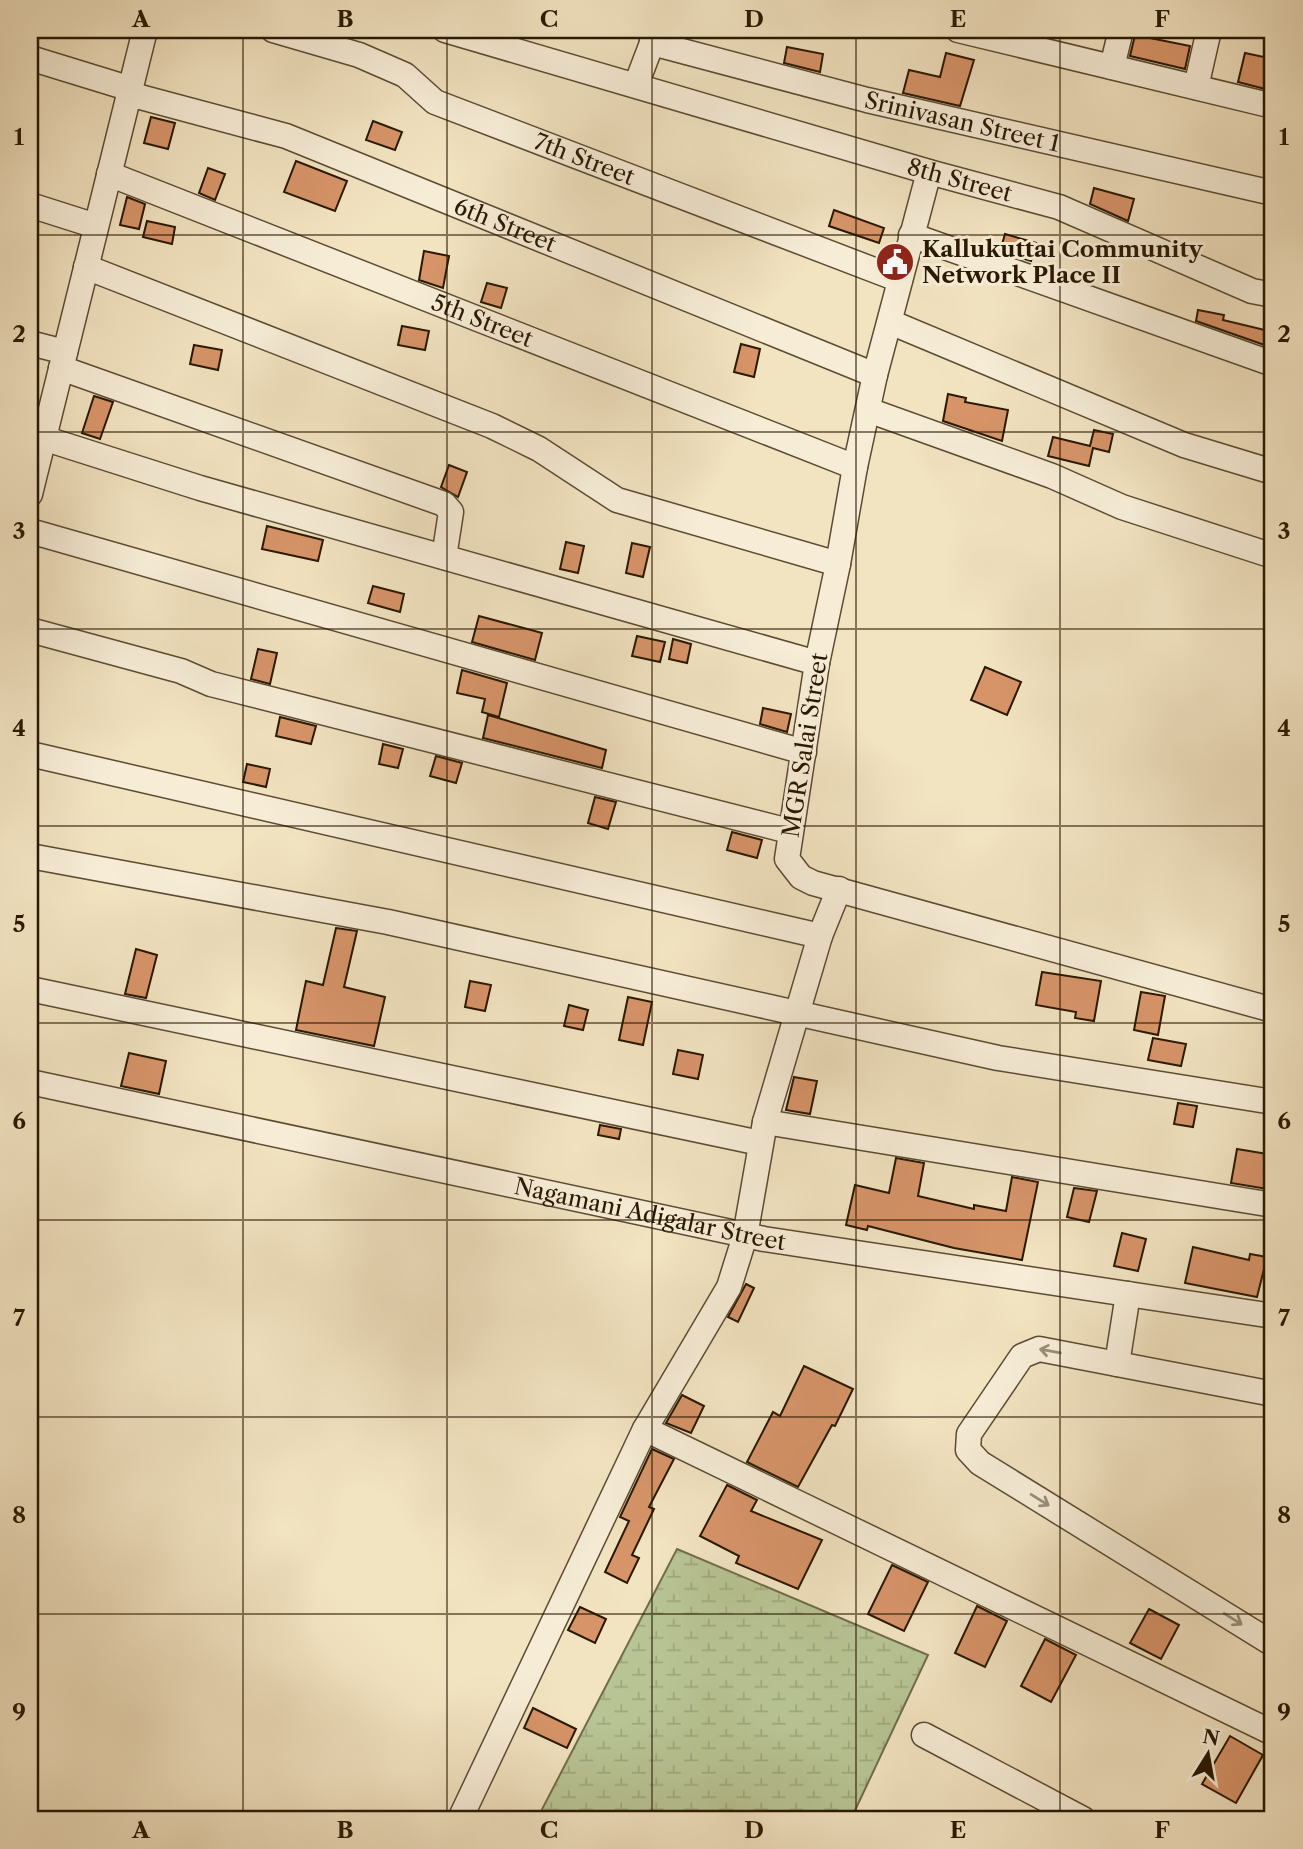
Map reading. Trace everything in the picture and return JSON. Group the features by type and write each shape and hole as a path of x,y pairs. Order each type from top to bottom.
{"street":[{"path":"30,493 145,30"},
{"name":"7th Street","path":"272,30 359,55 405,75 435,102 900,280"},
{"name":"8th Street","path":"445,30 929,172 1059,207 1240,285 1273,295"},
{"path":"958,30 1036,39 1112,67 1273,106"},
{"path":"1112,67 1121,30"},
{"path":"1196,88 1209,30"},
{"path":"636,85 649,34"},
{"name":"Srinivasan Street 1","path":"649,34 867,100 1273,193"},
{"name":"6th Street","path":"30,58 130,91 286,136 875,375"},
{"name":"MGR Salai Street","path":"929,172 875,375 855,467 817,663 789,831 787,859 792,868 813,883 1273,1010"},
{"name":"5th Street","path":"109,174 855,467"},
{"path":"30,205 96,226"},
{"path":"911,235 1273,364"},
{"path":"86,267 492,426 539,449 617,500 838,564"},
{"path":"890,322 1184,444 1273,472"},
{"path":"30,343 63,360 444,504 451,512 444,557"},
{"path":"868,410 1052,476 1122,507 1273,556"},
{"path":"43,438 200,488 817,663"},
{"path":"30,531 804,752"},
{"path":"30,630 181,671 211,684 789,831"},
{"path":"30,754 820,936"},
{"path":"30,856 388,922 998,1058 1273,1101"},
{"path":"460,1819 645,1429 729,1287 745,1236 763,1132 820,936 839,889"},
{"path":"30,989 763,1132 1273,1205"},
{"name":"Nagamani Adigalar Street","path":"30,1082 745,1236 1273,1316"},
{"path":"1116,1364 1128,1294"},
{"path":"1273,1394 1039,1349 1022,1356 969,1434 968,1450 980,1463 1273,1644"},
{"path":"645,1429 1273,1732"},
{"path":"924,1735 1083,1819"}],"green space":[{"path":"677,1549 928,1655 851,1819 537,1819"}],"building":[{"path":"1135,35 1190,46 1185,69 1130,56"},
{"path":"787,47 823,54 820,72 784,63"},
{"path":"946,53 974,60 960,106 903,93 909,70 940,77"},
{"path":"1245,53 1273,59 1269,90 1238,82"},
{"path":"151,117 175,123 168,149 144,143"},
{"path":"373,121 402,132 395,150 366,140"},
{"path":"296,161 347,181 335,211 284,192"},
{"path":"208,168 225,174 215,200 199,193"},
{"path":"1094,188 1134,199 1128,221 1090,204"},
{"path":"127,197 145,204 139,229 120,225"},
{"path":"834,210 884,228 879,243 829,226"},
{"path":"147,221 175,227 172,244 143,237"},
{"path":"1005,234 1036,243 1031,261 1000,251"},
{"path":"424,251 449,256 443,288 419,280"},
{"path":"487,283 507,288 501,308 481,302"},
{"path":"1198,310 1224,315 1223,320 1273,332 1273,348 1196,321"},
{"path":"402,326 429,331 425,350 398,345"},
{"path":"741,344 760,349 754,377 734,372"},
{"path":"194,345 222,350 218,370 190,364"},
{"path":"948,394 966,398 965,402 1008,410 1002,441 943,421"},
{"path":"94,396 113,402 100,439 82,433"},
{"path":"1094,430 1113,434 1109,452 1093,448 1089,466 1048,456 1053,437 1090,446"},
{"path":"449,465 467,472 458,497 441,487"},
{"path":"267,526 323,540 318,561 262,549"},
{"path":"566,542 584,546 578,573 560,569"},
{"path":"632,543 650,547 643,577 626,573"},
{"path":"373,586 404,594 400,612 368,603"},
{"path":"479,616 542,633 535,660 472,642"},
{"path":"637,636 665,642 660,662 632,656"},
{"path":"673,639 691,644 687,663 669,659"},
{"path":"258,649 277,653 270,684 251,679"},
{"path":"985,667 1021,682 1007,715 971,700"},
{"path":"462,670 507,683 499,717 482,712 485,699 457,693"},
{"path":"763,708 791,714 787,732 760,724"},
{"path":"488,715 606,750 602,768 483,738"},
{"path":"280,717 316,726 311,744 276,736"},
{"path":"383,744 403,749 398,768 379,764"},
{"path":"436,756 462,763 456,783 430,776"},
{"path":"247,764 270,769 266,787 243,782"},
{"path":"595,797 616,802 608,829 588,823"},
{"path":"732,832 762,840 757,858 727,850"},
{"path":"336,928 357,931 344,987 385,997 374,1046 296,1030 306,981 323,985"},
{"path":"136,949 157,955 146,998 125,994"},
{"path":"1042,972 1101,981 1094,1021 1075,1018 1076,1012 1036,1005"},
{"path":"470,981 491,985 485,1011 465,1007"},
{"path":"1141,992 1165,996 1158,1035 1134,1030"},
{"path":"628,997 652,1002 643,1045 619,1040"},
{"path":"569,1005 588,1010 583,1030 564,1026"},
{"path":"1153,1038 1186,1044 1181,1066 1148,1060"},
{"path":"678,1050 703,1055 698,1079 673,1074"},
{"path":"129,1053 166,1061 159,1094 121,1086"},
{"path":"794,1077 817,1081 810,1114 786,1110"},
{"path":"1178,1103 1197,1106 1193,1127 1174,1124"},
{"path":"600,1125 621,1129 619,1139 598,1135"},
{"path":"1237,1149 1273,1155 1273,1190 1231,1183"},
{"path":"896,1158 924,1163 918,1196 974,1209 974,1205 1006,1211 1012,1177 1038,1182 1022,1260 954,1248 868,1226 867,1230 846,1225 855,1185 889,1193"},
{"path":"1074,1188 1097,1191 1089,1222 1067,1217"},
{"path":"1122,1233 1146,1239 1138,1271 1114,1266"},
{"path":"1193,1247 1249,1260 1250,1254 1267,1257 1257,1297 1185,1283"},
{"path":"746,1284 754,1288 738,1322 728,1317"},
{"path":"804,1366 853,1389 835,1426 832,1425 798,1487 747,1462 773,1412 780,1416"},
{"path":"682,1395 704,1406 691,1433 666,1423"},
{"path":"652,1449 674,1459 649,1507 654,1509 632,1555 639,1558 627,1583 605,1572 629,1521 620,1517"},
{"path":"727,1485 757,1500 751,1511 822,1540 798,1589 736,1563 739,1556 700,1536"},
{"path":"892,1565 928,1582 904,1631 868,1614"},
{"path":"977,1606 1007,1621 985,1667 955,1653"},
{"path":"580,1607 606,1619 595,1643 568,1630"},
{"path":"1149,1609 1179,1625 1161,1659 1130,1643"},
{"path":"1045,1639 1076,1655 1051,1702 1021,1686"},
{"path":"533,1708 576,1729 567,1748 524,1728"},
{"path":"1230,1736 1263,1755 1236,1803 1202,1784"}],"place":[{"name":"Kallukuttai Community Network Place II","path":"895,262"}]}
